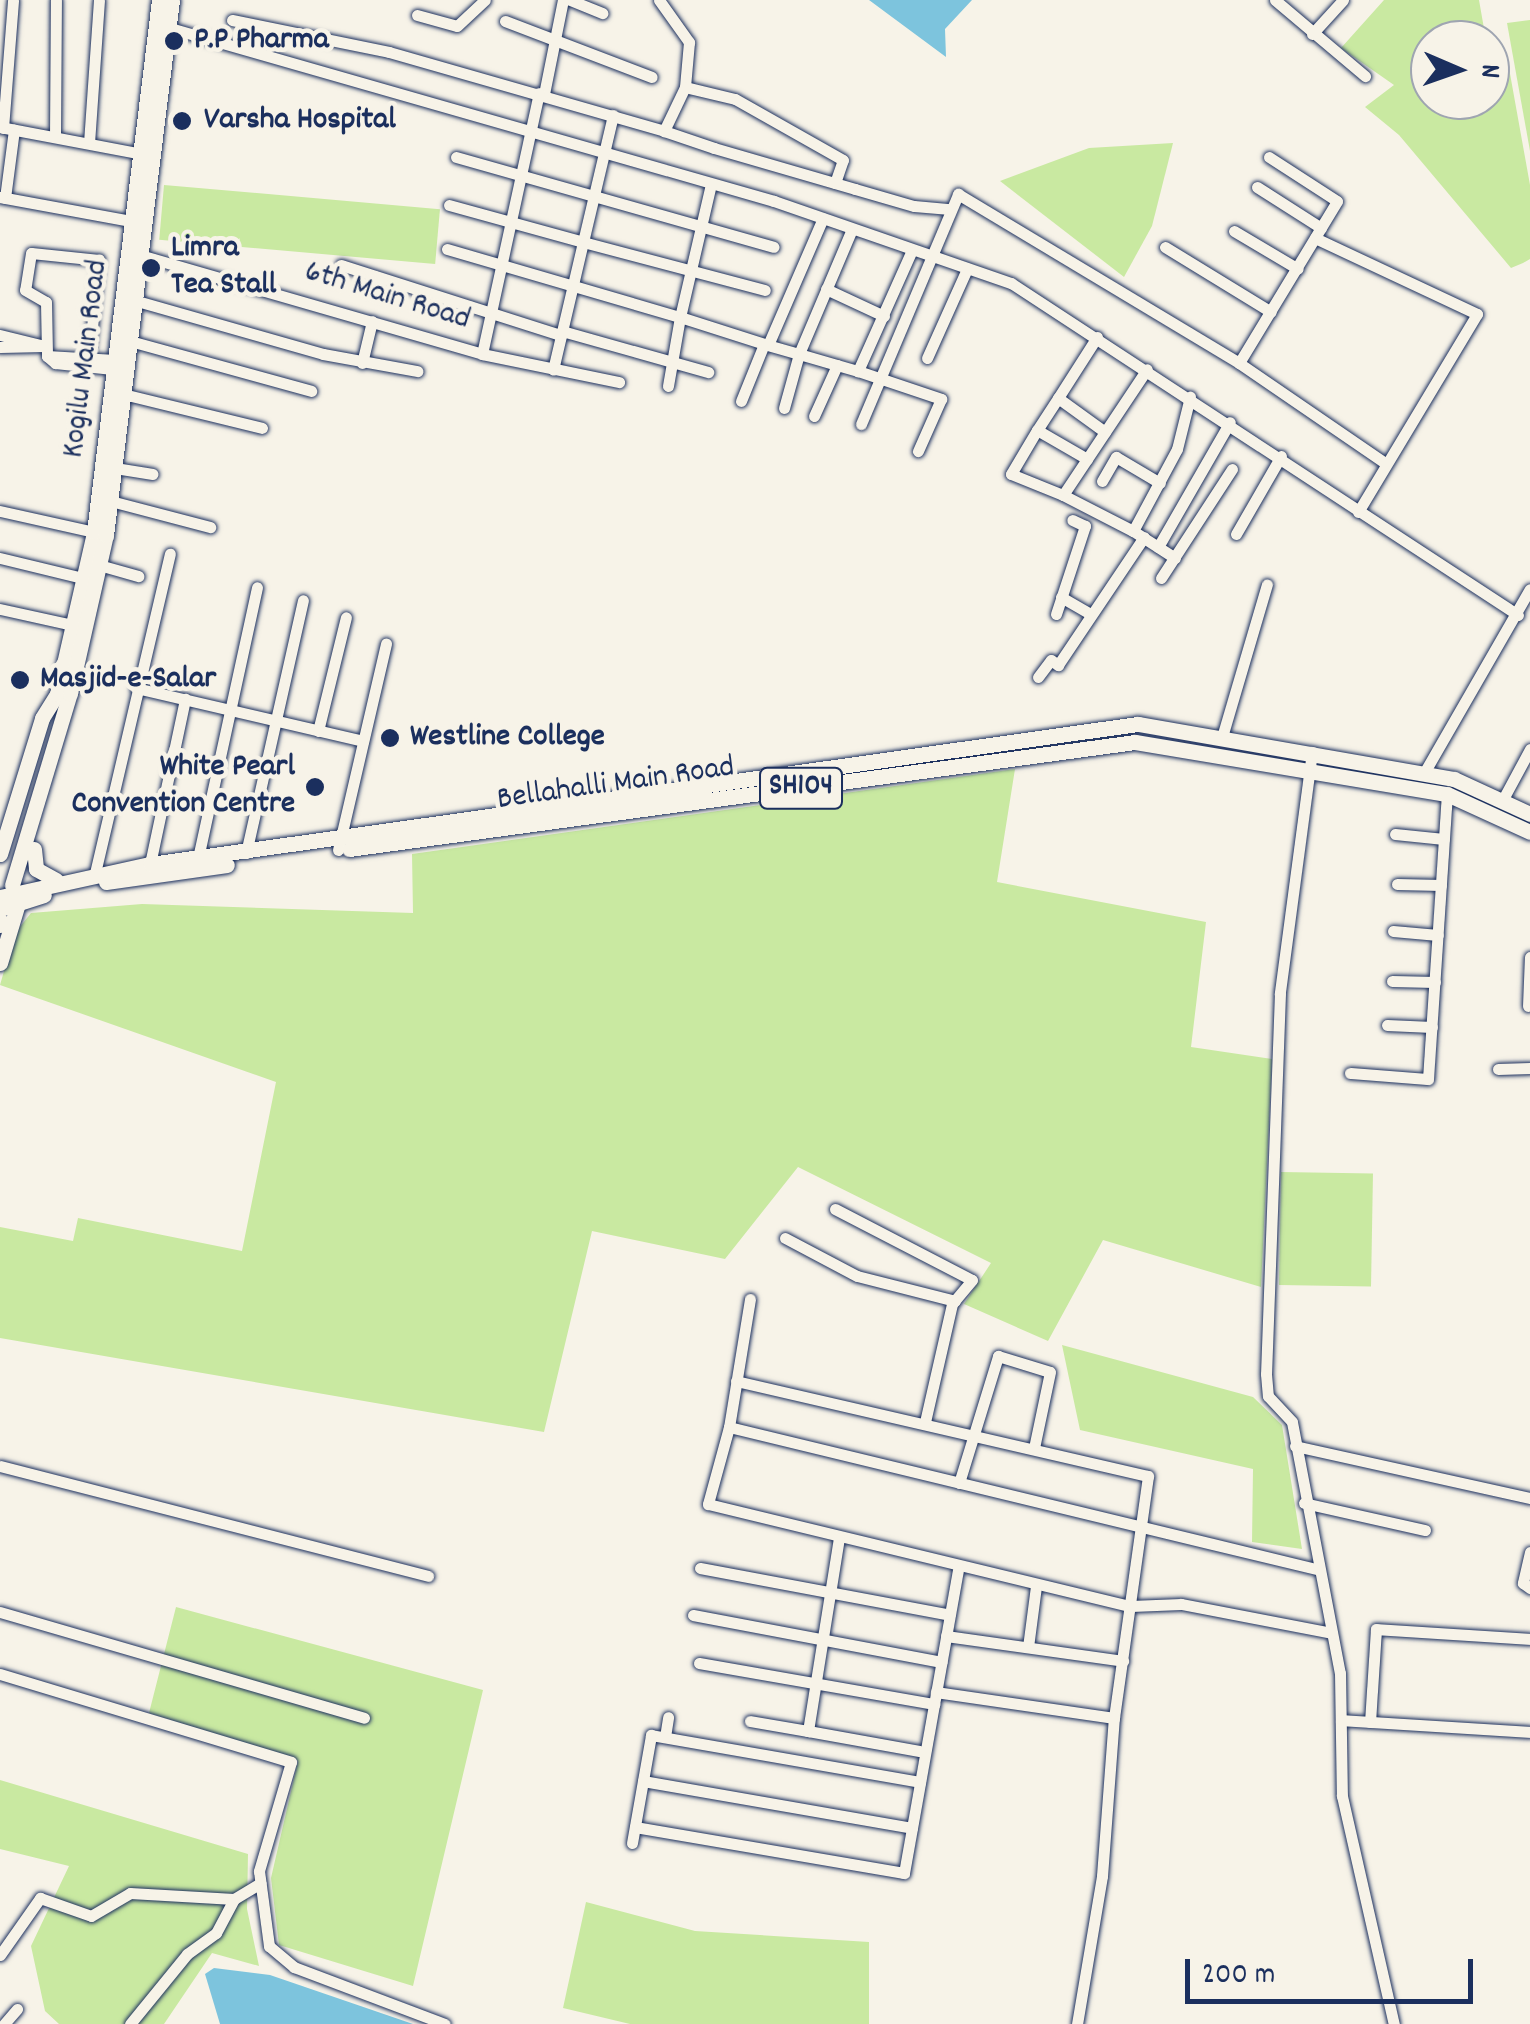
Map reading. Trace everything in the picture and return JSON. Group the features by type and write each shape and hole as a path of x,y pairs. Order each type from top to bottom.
{"main road":[{"name":"Kogilu Main Road","path":"0,854 42,718 63,694 92,575 105,500 114,364 140,255 146,154 161,25 159,0"},
{"name":"Kogilu Main Road","path":"161,25 172,0"},
{"name":"Kogilu Main Road","path":"63,694 74,625 92,575 94,532 115,468 130,341 132,221 146,154"},
{"path":"8,895 34,849 67,730 63,694"},
{"path":"0,963 8,895 63,694"},
{"name":"Bellahalli Main Road","path":"8,895 51,892 1138,724 1222,737 1447,794 1530,832"},
{"name":"Bellahalli Main Road","path":"8,895 150,864 339,845 1136,742 1424,773 1530,814"},
{"path":"34,849 39,874 63,880"},
{"path":"4,926 51,892"}],"street":[{"path":"13,0 2,198 132,221"},
{"path":"55,137 56,0"},
{"path":"89,144 99,0"},
{"path":"417,15 457,26 485,0"},
{"path":"482,354 562,0"},
{"path":"570,0 602,13"},
{"path":"660,0 689,42 685,87 664,130"},
{"path":"1275,0 1365,76"},
{"path":"1312,34 1342,0"},
{"path":"232,20 338,40 542,94 914,206 950,209"},
{"path":"505,21 652,77"},
{"path":"161,25 711,184 1011,282 1518,614"},
{"path":"685,87 735,100 843,160 836,184"},
{"path":"553,370 614,115"},
{"path":"6,128 146,154"},
{"path":"456,156 701,231 773,247"},
{"path":"1239,363 1298,269 1336,196 1270,157"},
{"path":"668,386 711,184"},
{"path":"1257,187 1318,233 1477,314 1358,512"},
{"path":"861,424 958,194 1239,363 1385,463"},
{"path":"449,205 512,219 690,274 764,290"},
{"path":"740,401 823,218"},
{"path":"784,408 799,354 852,229"},
{"path":"1234,231 1298,269"},
{"path":"1165,247 1271,312"},
{"path":"448,249 941,399 918,451"},
{"path":"858,371 912,250"},
{"path":"46,351 46,302 25,290 32,254 97,256 89,361"},
{"name":"6th Main Road","path":"140,255 482,354 619,382"},
{"path":"340,265 562,333 708,372"},
{"path":"928,358 967,269"},
{"path":"826,289 884,316"},
{"path":"128,299 362,363 417,372"},
{"path":"362,363 372,321"},
{"path":"0,335 46,351 55,363 114,364"},
{"path":"1097,337 1011,474 1064,495 1175,558"},
{"path":"130,341 311,392"},
{"path":"0,347 46,351"},
{"path":"814,416 837,365"},
{"path":"1064,495 1147,369"},
{"path":"123,394 262,428"},
{"path":"1038,677 1054,656 1058,666 1138,534 1187,422 1190,397"},
{"path":"1058,398 1105,432"},
{"path":"1158,547 1230,422"},
{"path":"1037,430 1087,459"},
{"path":"1236,534 1282,456"},
{"path":"1102,481 1116,458 1160,483"},
{"path":"115,468 153,474"},
{"path":"1161,578 1232,470"},
{"path":"105,500 210,527"},
{"path":"0,511 94,532"},
{"path":"1056,614 1085,526 1072,520"},
{"path":"95,873 170,554"},
{"path":"0,558 92,575 138,576"},
{"path":"1222,737 1267,584"},
{"path":"198,858 257,586"},
{"path":"1424,773 1530,589"},
{"path":"1061,597 1092,614"},
{"path":"246,854 303,600"},
{"path":"0,608 74,625"},
{"path":"318,731 346,617"},
{"path":"339,845 386,643"},
{"path":"136,688 364,742"},
{"path":"150,864 185,700"},
{"path":"1502,801 1530,749"},
{"path":"1311,760 1280,993 1266,1374 1268,1396 1292,1422 1331,1633 1341,1720 1342,1796 1394,2024"},
{"path":"1350,1073 1428,1079 1447,794"},
{"path":"1395,834 1444,839"},
{"path":"1397,884 1441,885"},
{"path":"1393,931 1438,934"},
{"path":"1528,1006 1530,956"},
{"path":"1392,980 1435,982"},
{"path":"1387,1025 1432,1027"},
{"path":"1498,1069 1530,1068"},
{"path":"835,1209 972,1280 955,1301 925,1422"},
{"path":"784,1238 857,1276 955,1301"},
{"path":"750,1300 729,1427 708,1504 958,1568 1132,1606 1182,1604 1331,1633"},
{"path":"959,1484 998,1356 1050,1372 1034,1448"},
{"path":"736,1381 1148,1476 1145,1528 1114,1718 1102,1876 1077,2024"},
{"path":"729,1427 1316,1568"},
{"path":"1295,1446 1530,1498"},
{"path":"0,1466 428,1576"},
{"path":"1304,1503 1425,1530"},
{"path":"808,1731 812,1682 839,1538"},
{"path":"1530,1552 1523,1584 1530,1588"},
{"path":"700,1568 950,1614"},
{"path":"635,1827 904,1872 958,1568"},
{"path":"1028,1647 1036,1586"},
{"path":"0,1612 364,1718"},
{"path":"693,1615 942,1662"},
{"path":"1370,1722 1376,1629 1530,1639"},
{"path":"946,1636 1123,1661"},
{"path":"698,1663 812,1682 1114,1718"},
{"path":"0,1674 291,1762 261,1883 270,1946 294,1967 446,2024"},
{"path":"666,1737 668,1717"},
{"path":"1341,1720 1530,1732"},
{"path":"750,1721 919,1751"},
{"path":"632,1842 652,1735 920,1782"},
{"path":"643,1781 912,1828"},
{"path":"130,2024 187,1954 216,1934 234,1899 261,1883"},
{"path":"0,1955 40,1898 91,1916 130,1893 234,1899"},
{"path":"4,2024 17,2009"}],"green space":[{"path":"1384,0 1479,0 1482,20 1410,20 1410,120 1510,120 1510,74 1530,185 1530,259 1511,268 1399,135 1365,107 1394,85 1341,48"},
{"path":"1530,20 1530,151 1510,40 1510,23"},
{"path":"1173,143 1152,226 1124,277 1000,181 1089,148"},
{"path":"164,185 440,209 435,264 159,240"},
{"path":"1015,769 997,882 1206,922 1191,1047 1272,1059 1261,1287 1103,1240 1048,1341 964,1304 991,1263 798,1167 725,1259 592,1231 544,1432 0,1338 0,1227 73,1241 78,1218 242,1251 276,1082 0,985 15,933 31,913 142,904 413,913 412,854"},
{"path":"1281,1172 1373,1174 1371,1287 1279,1285"},
{"path":"1062,1345 1253,1397 1282,1425 1302,1549 1252,1542 1253,1469 1080,1430"},
{"path":"176,1607 483,1690 413,1986 279,1945 271,1878 298,1761 149,1713"},
{"path":"0,1780 248,1854 247,1909 259,1966 212,1953 164,2024 59,2024 45,2011 31,1946 69,1866 0,1849"},
{"path":"586,1902 695,1931 869,1942 869,2024 630,2024 563,2008"}],"water":[{"path":"869,0 972,0 945,29 946,57"},
{"path":"214,1968 270,1975 413,2024 220,2024 205,1974"}],"place":[{"name":"P.P Pharma","path":"174,41"},
{"name":"Varsha Hospital","path":"182,121"},
{"name":"Limra Tea Stall","path":"151,268"},
{"name":"Masjid-e-Salar","path":"20,680"},
{"name":"Westline College","path":"390,738"},
{"name":"White Pearl Convention Centre","path":"315,787"}]}
